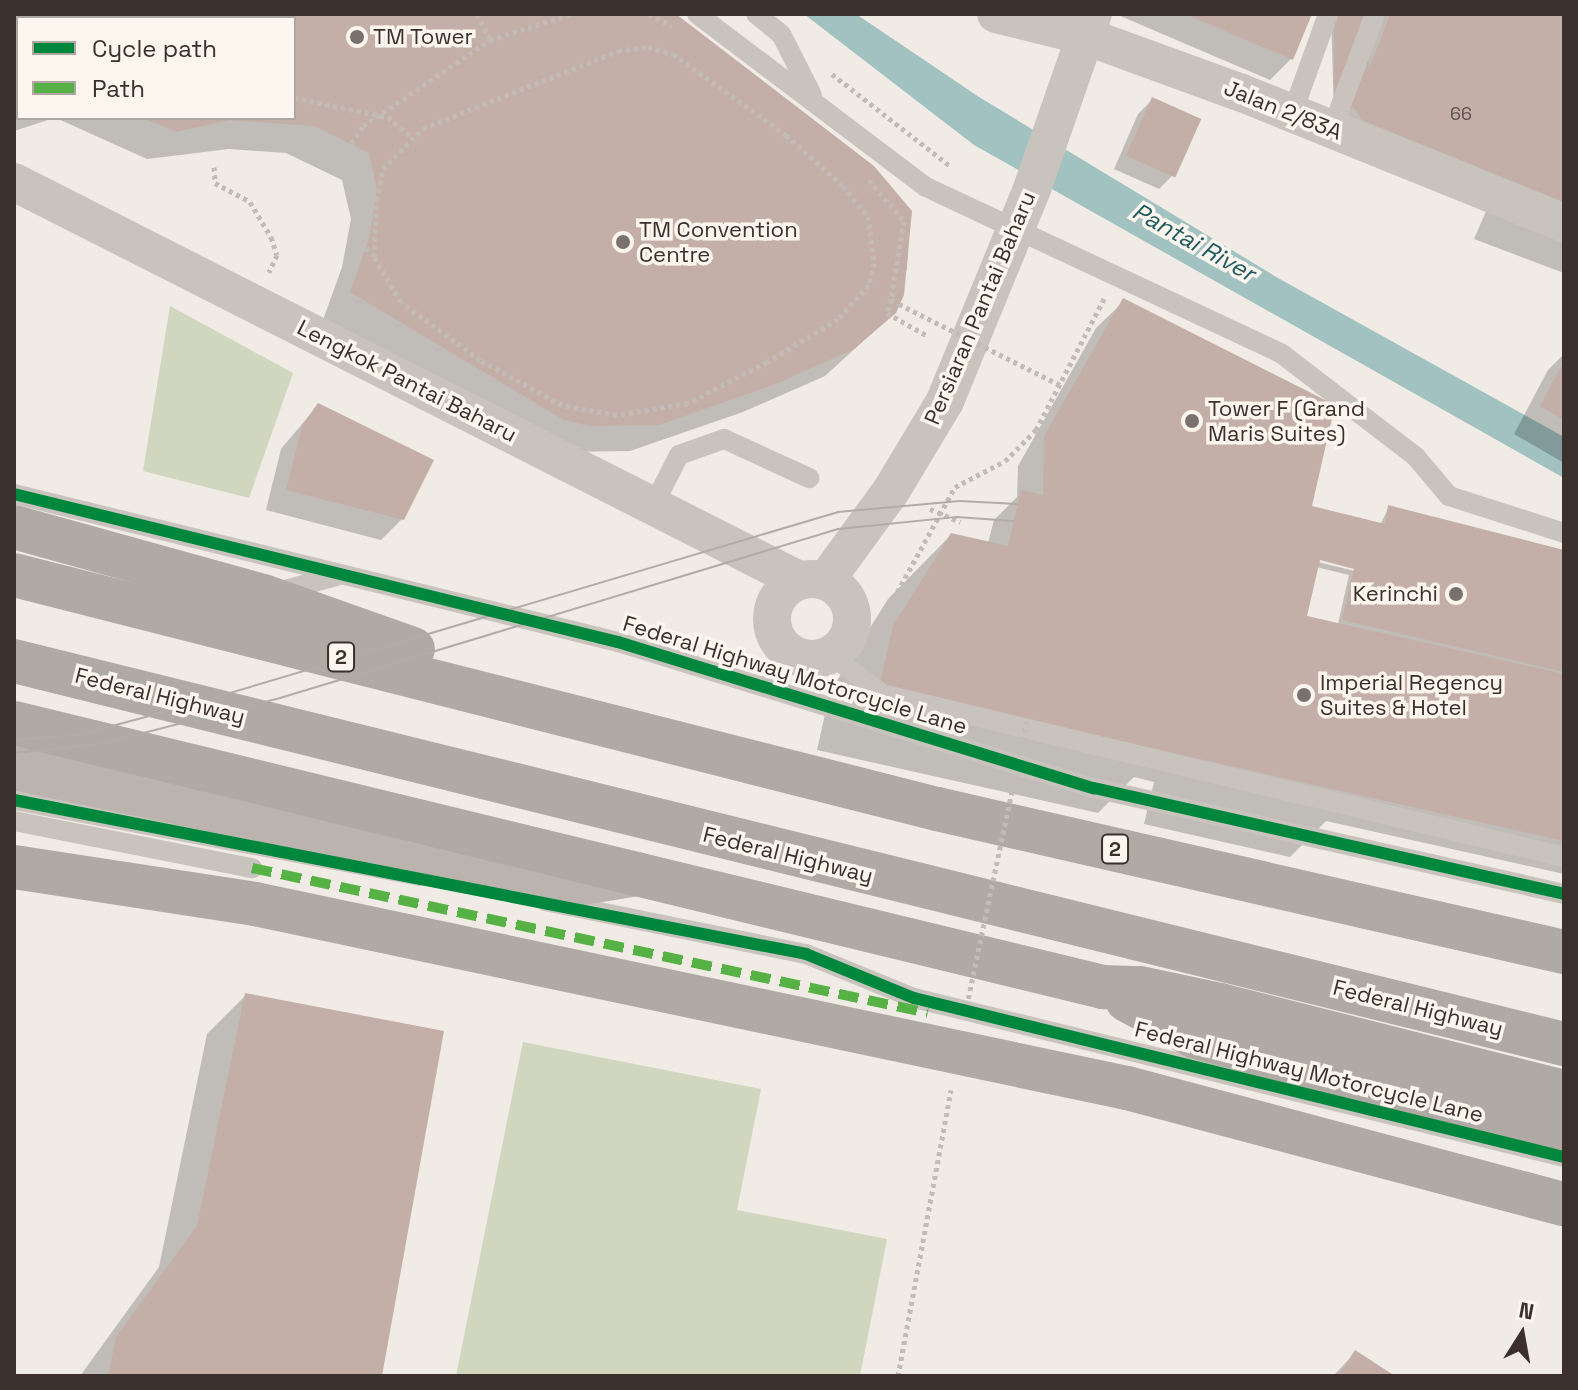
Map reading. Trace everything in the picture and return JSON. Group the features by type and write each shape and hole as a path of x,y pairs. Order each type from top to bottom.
{"highway":[{"path":"14,527 263,596 668,740"},
{"name":"2","path":"14,575 937,809 1564,952"},
{"name":"Federal Highway","path":"23,664 913,887 1564,1044"},
{"path":"14,723 1103,987 1140,988 1220,1005 1564,1092"},
{"path":"14,849 253,886 1057,1071 1564,1204"},
{"path":"14,867 253,886"},
{"path":"913,887 1041,946 1464,1068"},
{"path":"1103,987 1196,1037 1564,1133"}],"street":[{"name":"Jalan 2/83A","path":"996,14 1089,25 1292,114 1531,200 1564,223"},
{"name":"Persiaran Pantai Baharu","path":"813,580 891,491 945,401 1033,186 1089,25"},
{"name":"Lengkok Pantai Baharu","path":"14,182 653,506 813,580"},
{"path":"813,580 846,598 852,623 831,655 818,659 792,654 774,634 772,608 787,586 813,580"},
{"path":"14,768 570,885 637,874"}],"lane":[{"path":"697,14 926,187 1282,354 1416,457 1449,496 1564,533"},
{"path":"756,14 781,34 815,101"},
{"path":"1292,114 1328,14"},
{"path":"1332,129 1375,14"},
{"path":"653,506 679,455 724,439 809,478"},
{"name":"Federal Highway Motorcycle Lane","path":"14,494 618,642 1094,788 1564,894"},
{"path":"263,596 342,574"},
{"path":"831,655 882,694 1182,762 1564,857"},
{"name":"Federal Highway Motorcycle Lane","path":"14,800 806,954 914,998 1564,1157"},
{"path":"14,821 253,886"}],"path":[{"path":"477,14 490,40"},
{"path":"347,150 363,126 490,40 571,14"},
{"path":"649,14 681,31"},
{"path":"361,242 374,257 401,302 480,360 562,405 617,415 688,403 838,319 869,285 874,263 868,216 843,186 786,135 673,54 648,47 618,51 423,128 383,169 374,257"},
{"path":"829,71 962,175"},
{"path":"296,98 388,117 412,137"},
{"path":"214,167 215,183 250,202 271,237 277,255 266,277"},
{"path":"865,176 904,221 887,313 926,335"},
{"path":"371,186 380,184"},
{"path":"874,670 878,627 955,487 1005,461 1036,430 1107,292 1128,293 1137,287"},
{"path":"891,299 1070,390"},
{"path":"930,509 960,522"}],"green space":[{"path":"170,306 293,373 249,498 143,471"},
{"path":"523,1042 761,1089 737,1210 887,1239 860,1376 456,1376"}],"water":[{"name":"Pantai River","path":"804,14 856,14 979,97 1278,278 1564,437 1564,478 974,145"}],"building":[{"path":"14,14 676,14 874,166 912,211 904,295 896,313 854,349 773,385 659,425 589,426 564,420 350,292 369,238 377,190 369,153 314,126 229,120 296,120 296,16 16,16 16,38"},
{"path":"1185,14 1312,14 1293,60"},
{"path":"1334,14 1369,14 1369,108 1334,108"},
{"path":"1390,14 1564,14 1564,202 1362,120 1354,108"},
{"path":"1152,97 1201,119 1175,177 1126,155"},
{"path":"149,120 229,120 176,132"},
{"path":"1123,298 1335,405 1312,506 1385,524 1388,505 1564,550 1564,672 1342,620 1354,569 1320,560 1307,616 1564,674 1564,841 879,687 893,626 951,533 1008,546 1021,490 1043,495 1044,436"},
{"path":"1564,361 1564,420 1540,406"},
{"path":"318,403 434,460 404,520 286,490 302,426"},
{"path":"245,993 444,1031 382,1376 108,1376 116,1337 197,1226"},
{"path":"1355,1350 1395,1376 1338,1376"}],"tram line":[{"path":"14,740 78,735 176,709 838,512 960,501 1017,504"},
{"path":"14,753 100,744 280,698 838,529 957,517 1013,521"}],"marked path":[{"path":"252,868 928,1013"}],"cycle path":[{"path":"14,494 618,642 1094,788 1564,894"},
{"path":"14,800 806,954 914,998 1564,1157"}],"place":[{"name":"TM Tower","path":"357,37"},
{"name":"TM Convention Centre","path":"623,242"},
{"name":"Tower F (Grand Maris Suites)","path":"1192,421"},
{"name":"Kerinchi","path":"1456,594"},
{"name":"Imperial Regency Suites & Hotel","path":"1304,695"}]}
